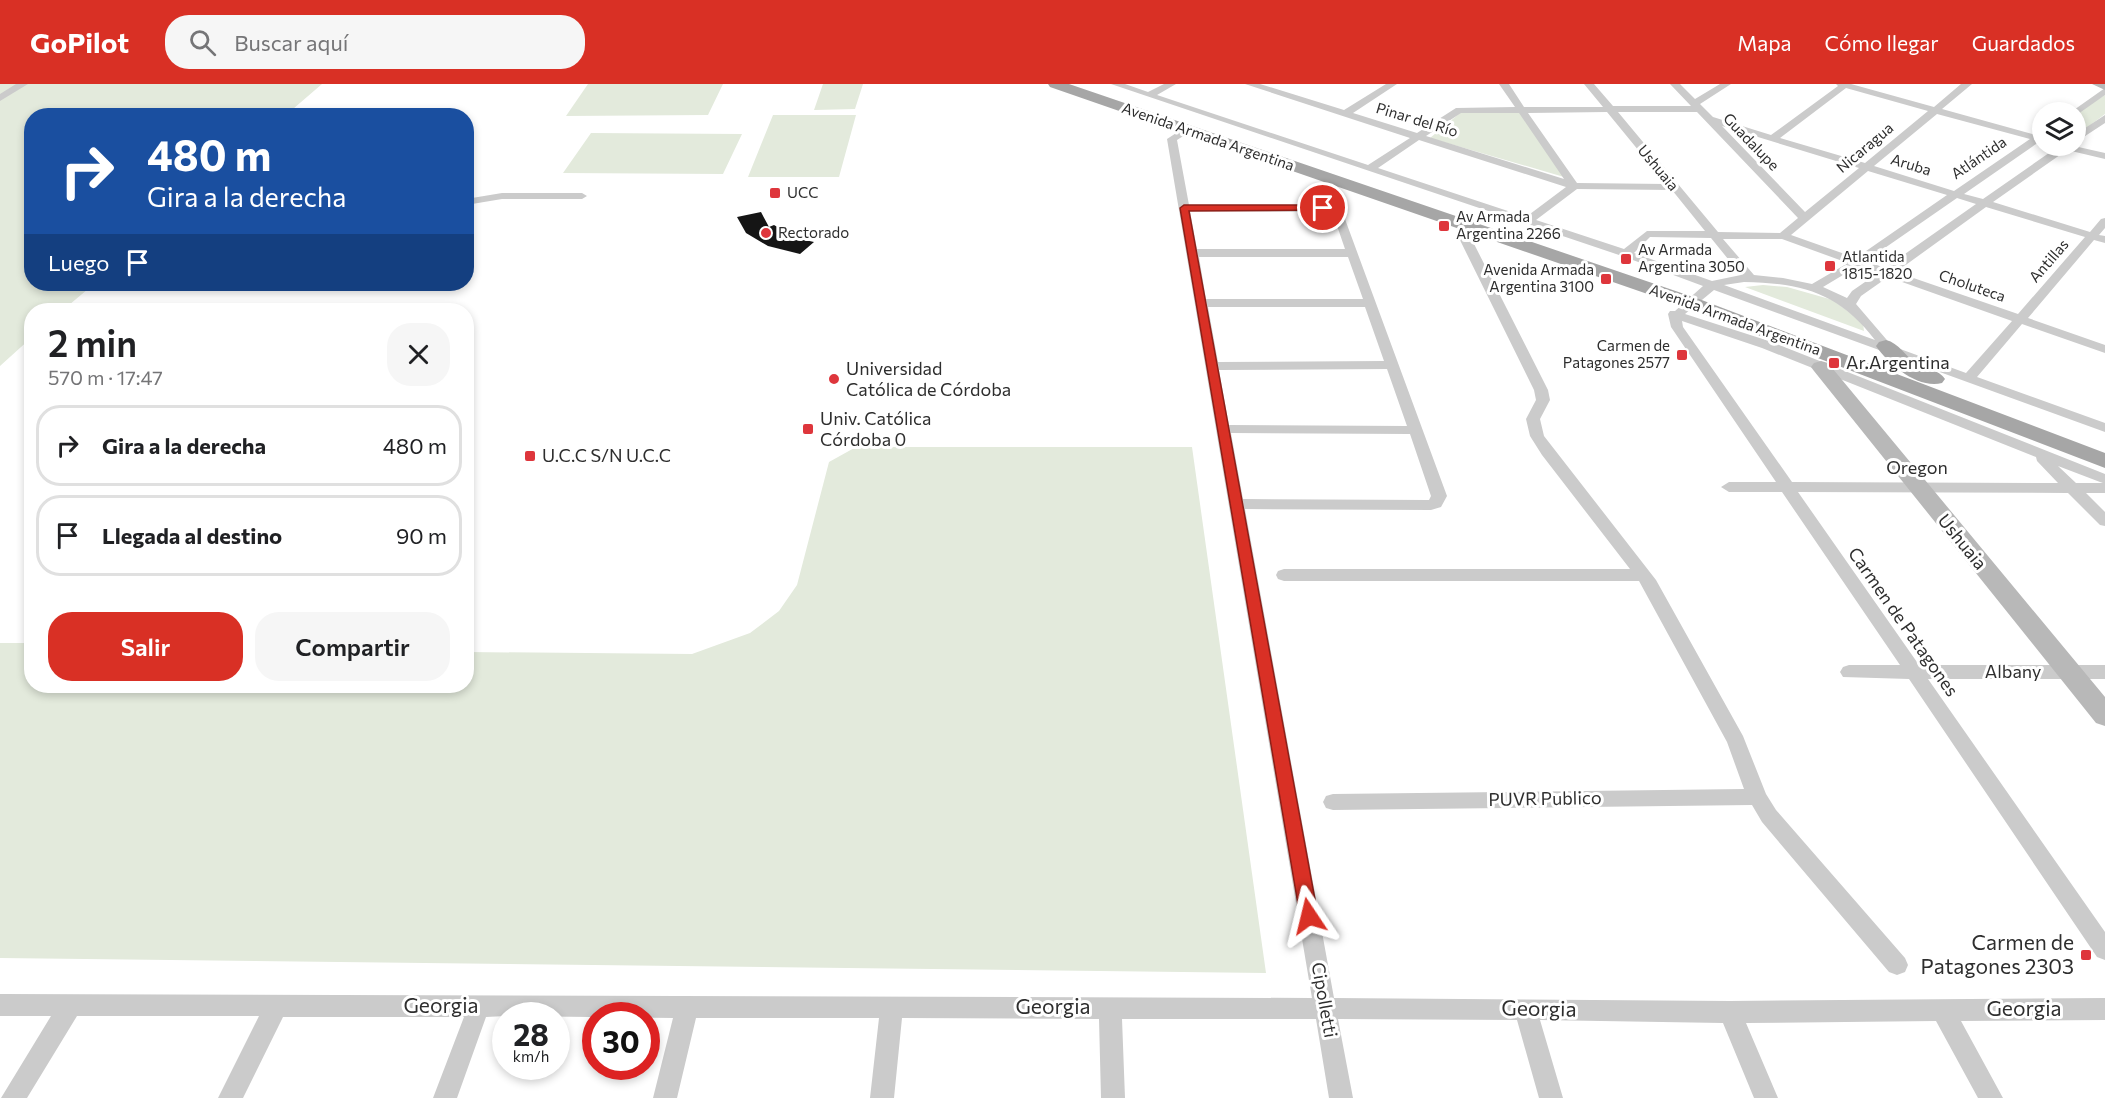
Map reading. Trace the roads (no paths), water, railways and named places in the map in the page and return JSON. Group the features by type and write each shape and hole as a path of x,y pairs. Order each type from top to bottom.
{"main road":[{"name":"Avenida Armada Argentina","path":"1055,84 1641,286 1652,300 1695,300 2105,461"},
{"name":"Avenida Armada Argentina","path":"1078,84 1695,300 2105,449"},
{"path":"2099,84 2105,86"},
{"path":"1886,346 1917,372 2014,411 2040,424"},
{"name":"Ushuaia","path":"1821,367 2105,716"}],"street":[{"path":"0,98 23,84"},
{"name":"Avenida Armada Argentina","path":"1116,84 1626,254 1756,341 2105,479"},
{"path":"1149,95 1171,84"},
{"name":"Pinar del Río","path":"1250,84 1574,186 1674,187"},
{"path":"1272,91 1284,84"},
{"path":"1345,114 1392,84"},
{"path":"1504,84 1574,186 1528,221"},
{"name":"Ushuaia","path":"1589,84 1751,279"},
{"name":"Guadalupe","path":"1675,84 1805,218"},
{"path":"1370,168 1456,111 1464,109 1610,110 1697,107 1726,84"},
{"path":"1773,138 1843,84 2032,136"},
{"name":"Nicaragua","path":"1783,236 1967,84"},
{"path":"2086,104 2105,91"},
{"path":"2086,132 2105,118"},
{"name":"Aruba","path":"1708,119 2099,238"},
{"name":"Cipolletti","path":"1187,129 1172,139 1341,1098"},
{"name":"Atlántida","path":"1815,288 2032,144"},
{"path":"2086,151 2105,156"},
{"path":"1849,305 1853,296 2051,156"},
{"path":"474,201 502,196 582,196"},
{"path":"1184,208 1332,209 1338,213 1439,496 1436,503 1431,505 1236,504"},
{"name":"Antillas","path":"1970,377 2019,319 2099,238 2105,220"},
{"path":"1465,226 1463,234 1541,390 1543,400 1533,419 1537,436 1560,470 1643,575 1736,741 1757,797 1768,816 1896,964"},
{"name":"Choluteca","path":"1626,254 1643,236 1652,233 1783,236 2105,349"},
{"path":"1192,253 1353,253"},
{"path":"1695,300 1751,279 1784,281 1815,288 1849,305 1869,322 1886,346"},
{"name":"Avenida Armada Argentina","path":"1695,300 1886,346 2105,428"},
{"name":"Carmen de Patagones","path":"1695,300 1677,327 2105,950"},
{"path":"1201,303 1371,303"},
{"path":"1212,366 1393,365"},
{"path":"1223,429 1416,430"},
{"path":"2035,451 2105,521"},
{"name":"Oregon","path":"1729,487 2105,489"},
{"path":"1284,575 1643,575"},
{"name":"Albany","path":"1849,672 2105,672"},
{"name":"PUVR Publico","path":"1333,802 1757,797"},
{"name":"Georgia","path":"0,1005 1110,1007 1730,1012 2105,1009"},
{"path":"13,1098 72,1005"},
{"path":"230,1098 276,1006"},
{"path":"445,1098 479,1006"},
{"path":"665,1098 687,1006"},
{"path":"882,1098 892,1007"},
{"path":"1110,1007 1113,1098"},
{"path":"1525,1009 1551,1098"},
{"path":"1942,1010 1991,1098"},
{"path":"1730,1012 1766,1098"}],"place":[{"name":"UCC","path":"775,193"},
{"name":"Av Armada Argentina 2266","path":"1444,226"},
{"name":"Rectorado","path":"766,233"},
{"name":"Av Armada Argentina 3050","path":"1626,259"},
{"name":"Atlantida 1815-1820","path":"1830,266"},
{"name":"Avenida Armada Argentina 3100","path":"1606,279"},
{"name":"Carmen de Patagones 2577","path":"1682,355"},
{"name":"Ar.Argentina","path":"1834,363"},
{"name":"Universidad Católica de Córdoba","path":"834,379"},
{"name":"Univ. Católica Córdoba 0","path":"808,429"},
{"name":"U.C.C S/N U.C.C","path":"530,456"},
{"name":"Carmen de Patagones 2303","path":"2086,955"}]}
